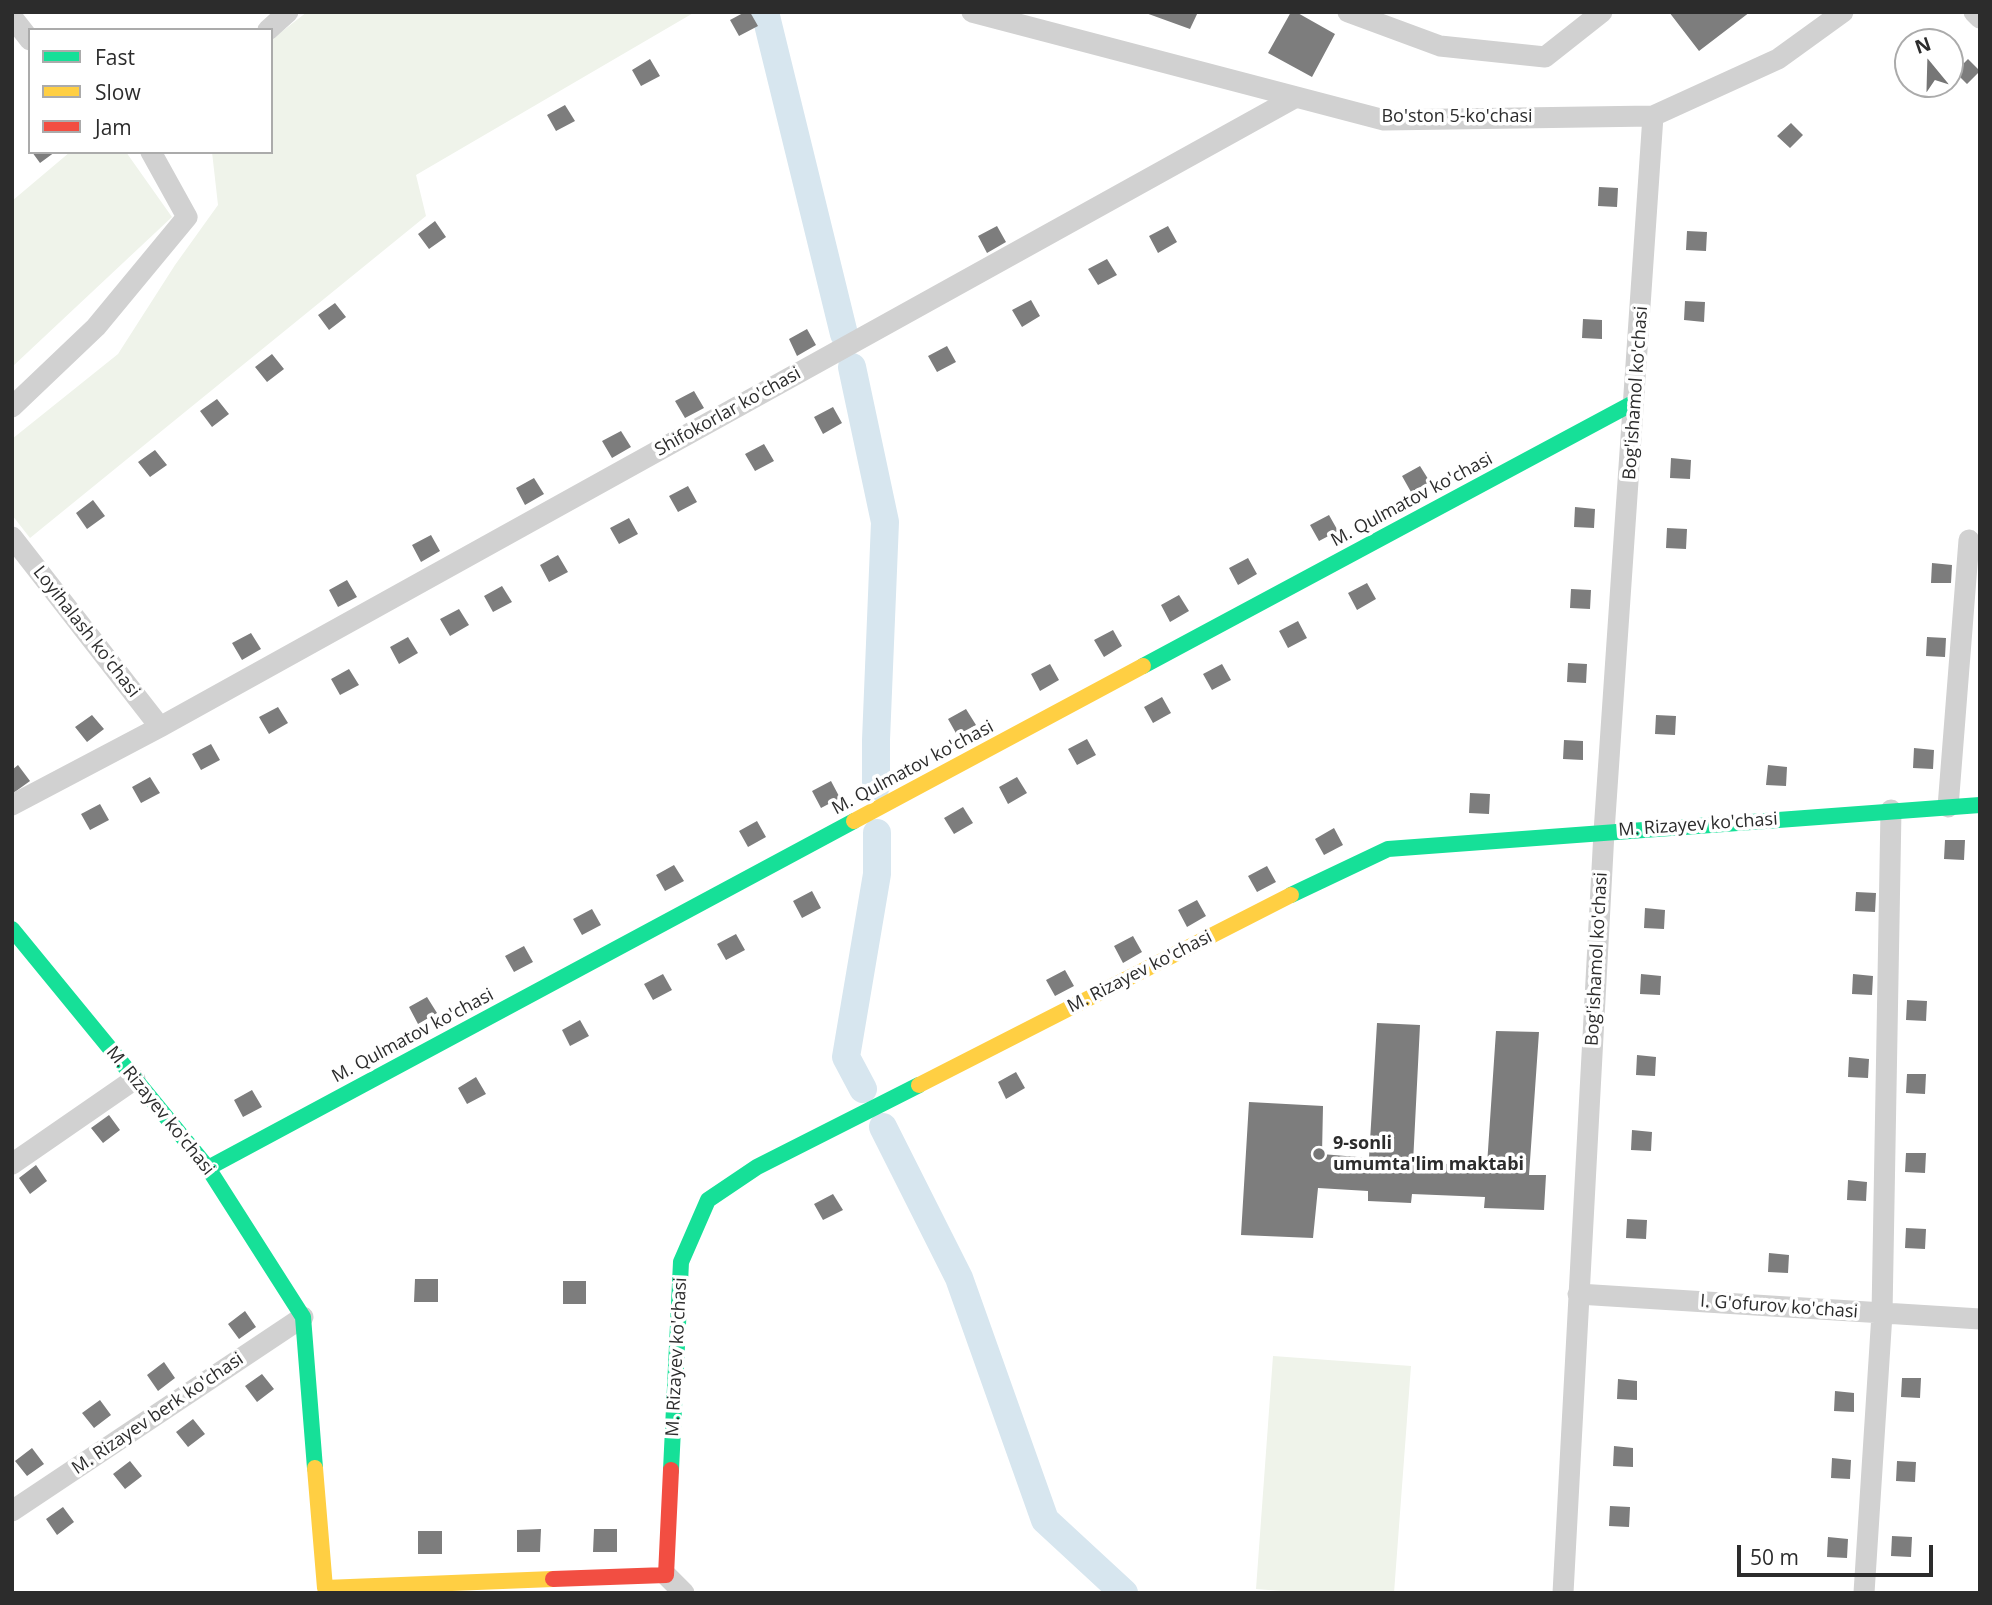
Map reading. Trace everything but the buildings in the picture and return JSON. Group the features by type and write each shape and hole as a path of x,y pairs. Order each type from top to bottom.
{"street":[{"path":"270,28 288,12"},
{"name":"Bo'ston 5-ko'chasi","path":"972,12 1384,120 1653,116 1778,59 1843,12"},
{"path":"1348,12 1440,46 1545,57 1602,12"},
{"path":"1974,12 1980,18"},
{"path":"12,17 28,37"},
{"name":"Shifokorlar ko'chasi","path":"12,805 160,727 1296,97"},
{"name":"Bog'ishamol ko'chasi","path":"1563,1593 1604,832 1653,116"},
{"path":"12,407 96,327 187,217 152,154"},
{"name":"M. Qulmatov ko'chasi","path":"208,1168 1635,402"},
{"name":"Loyihalash ko'chasi","path":"12,537 160,727"},
{"path":"1948,807 1969,540"},
{"name":"M. Rizayev ko'chasi","path":"12,929 208,1168 303,1317 326,1590 666,1575 681,1262 708,1200 757,1167 1351,865 1388,849 1980,805"},
{"path":"1864,1593 1882,1314 1891,810"},
{"path":"12,1164 135,1079"},
{"name":"I. G'ofurov ko'chasi","path":"1578,1294 1980,1319"},
{"name":"M. Rizayev berk ko'chasi","path":"12,1511 303,1317"},
{"path":"666,1575 684,1593"}],"shaded area":[{"path":"307,12 695,12 416,175 426,216 30,538 12,515 12,439 118,354 175,265 218,205 212,154 273,154 273,38"},
{"path":"68,154 127,154 172,217 12,367 12,201"},
{"path":"1273,1356 1411,1366 1394,1593 1306,1593 1256,1589"}],"waterway":[{"path":"765,12 844,334"},
{"path":"852,367 885,522 876,786"},
{"path":"863,1089 846,1057 877,874 877,833"},
{"path":"883,1127 959,1278 1045,1520 1124,1593"}],"traffic: fast":[{"path":"1143,666 1635,402"},
{"path":"1291,895 1388,849 1980,805"},
{"path":"208,1168 854,821"},
{"path":"12,929 208,1168 303,1317 315,1468"},
{"path":"671,1470 681,1262 708,1200 757,1167 919,1085"}],"traffic: slow":[{"path":"854,821 1143,666"},
{"path":"919,1085 1291,895"},
{"path":"315,1468 325,1588 553,1579"}],"traffic: jam":[{"path":"553,1579 666,1575 671,1470"}],"place":[{"name":"9-sonli umumta'lim maktabi","path":"1319,1154"}]}
